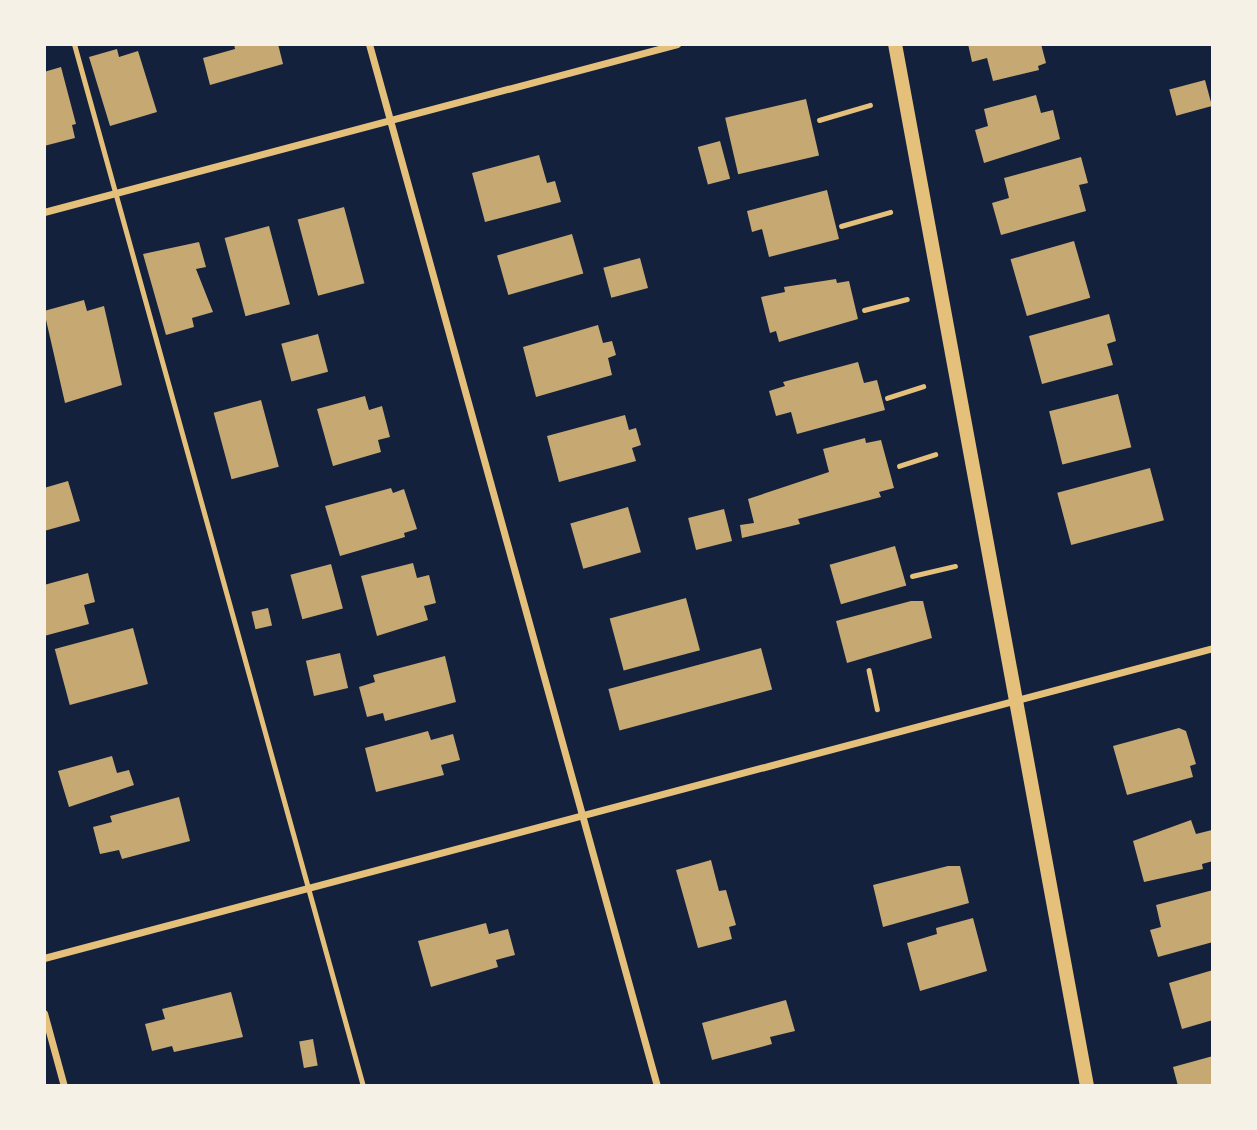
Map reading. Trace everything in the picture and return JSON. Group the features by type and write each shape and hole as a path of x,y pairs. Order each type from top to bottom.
{"main road":[{"path":"895,44 1087,1086"}],"street":[{"path":"369,44 657,1086"},
{"path":"44,212 677,44"},
{"path":"44,958 1213,648"},
{"path":"44,1013 64,1086"}],"lane":[{"path":"74,44 363,1086"}],"path":[{"path":"819,120 870,105"},
{"path":"841,226 890,212"},
{"path":"864,310 907,299"},
{"path":"887,398 923,386"},
{"path":"899,466 934,454"},
{"path":"912,576 955,566"},
{"path":"869,670 877,709"}],"building":[{"path":"234,44 278,44 283,64 210,85 203,58 235,49"},
{"path":"968,44 1041,44 1046,63 1038,66 1039,70 993,81 987,58 972,62"},
{"path":"117,49 119,57 138,51 157,112 110,126 89,57"},
{"path":"61,67 76,124 72,125 75,138 44,146 44,72"},
{"path":"1205,80 1212,106 1176,116 1169,90"},
{"path":"1036,95 1041,113 1053,110 1060,139 984,163 975,130 988,126 984,109"},
{"path":"806,99 819,156 738,174 725,118"},
{"path":"720,141 730,179 708,185 698,147"},
{"path":"539,155 547,183 555,181 561,202 485,222 472,173"},
{"path":"1081,157 1088,183 1079,185 1086,211 1001,235 992,203 1009,198 1004,178"},
{"path":"827,190 839,239 769,257 762,229 752,232 747,211"},
{"path":"344,207 364,283 318,296 298,219"},
{"path":"269,226 290,304 246,316 225,238"},
{"path":"572,234 583,273 508,295 497,255"},
{"path":"1074,241 1090,298 1027,316 1011,259"},
{"path":"199,242 206,267 196,269 213,312 192,318 194,327 166,335 143,254"},
{"path":"640,258 648,288 611,298 603,268"},
{"path":"836,279 837,283 849,281 858,319 779,342 776,331 770,333 761,297 785,292 784,287"},
{"path":"84,300 87,311 104,306 122,385 65,403 44,311"},
{"path":"1109,314 1116,341 1107,344 1113,365 1042,384 1029,336"},
{"path":"598,325 603,343 612,341 616,355 608,358 612,375 536,397 523,347"},
{"path":"318,334 328,372 291,382 281,344"},
{"path":"858,362 864,383 877,380 885,410 797,434 791,412 776,416 769,391 785,386 783,382"},
{"path":"1118,394 1131,447 1062,465 1049,411"},
{"path":"365,396 369,410 382,406 390,437 378,440 381,452 333,466 317,409"},
{"path":"261,400 279,467 232,479 214,413"},
{"path":"625,415 629,430 636,428 641,445 632,448 636,461 559,482 547,436"},
{"path":"865,438 866,443 881,440 894,488 879,492 881,497 798,519 800,524 742,538 740,525 754,523 748,499 829,472 823,449"},
{"path":"1150,468 1164,520 1071,545 1057,493"},
{"path":"68,481 80,521 44,531 44,488"},
{"path":"391,488 393,493 404,489 417,529 404,533 405,537 340,556 325,506"},
{"path":"628,507 641,552 583,569 570,524"},
{"path":"724,509 732,541 696,550 688,518"},
{"path":"895,546 906,585 841,604 830,565"},
{"path":"413,563 417,578 429,575 436,603 424,606 428,620 377,636 361,576"},
{"path":"331,564 343,608 302,619 290,575"},
{"path":"88,573 95,602 84,605 89,624 44,636 44,585"},
{"path":"686,598 700,650 624,671 610,618"},
{"path":"911,601 923,601 932,638 847,663 836,621"},
{"path":"268,608 272,626 255,629 251,612"},
{"path":"133,628 148,684 70,705 55,649"},
{"path":"761,648 772,690 620,730 608,689"},
{"path":"340,653 348,688 314,696 306,661"},
{"path":"445,656 456,702 385,721 383,713 367,717 359,687 375,682 373,675"},
{"path":"1179,728 1186,731 1196,764 1190,766 1193,777 1127,795 1113,746"},
{"path":"428,731 431,740 453,734 460,760 441,765 444,775 376,792 365,748"},
{"path":"112,756 117,773 129,770 134,785 69,807 58,771"},
{"path":"179,797 190,841 122,859 119,850 100,854 93,827 112,822 110,816"},
{"path":"1191,820 1196,834 1212,830 1213,861 1202,864 1203,869 1144,882 1133,841"},
{"path":"711,860 719,891 726,890 736,925 729,927 732,939 698,948 676,870"},
{"path":"948,866 960,866 969,903 883,927 873,885"},
{"path":"1213,890 1213,942 1158,957 1150,930 1161,927 1156,905"},
{"path":"973,918 987,971 920,991 907,943 937,934 936,928"},
{"path":"486,923 489,934 508,929 515,955 496,960 498,967 431,987 418,941"},
{"path":"1213,970 1213,1020 1182,1029 1169,983"},
{"path":"231,992 243,1037 174,1052 172,1046 152,1051 145,1024 165,1019 162,1009"},
{"path":"786,1000 795,1031 770,1037 772,1044 712,1060 702,1023"},
{"path":"313,1039 318,1066 304,1068 299,1041"},
{"path":"1213,1056 1213,1086 1178,1086 1173,1067"}]}
